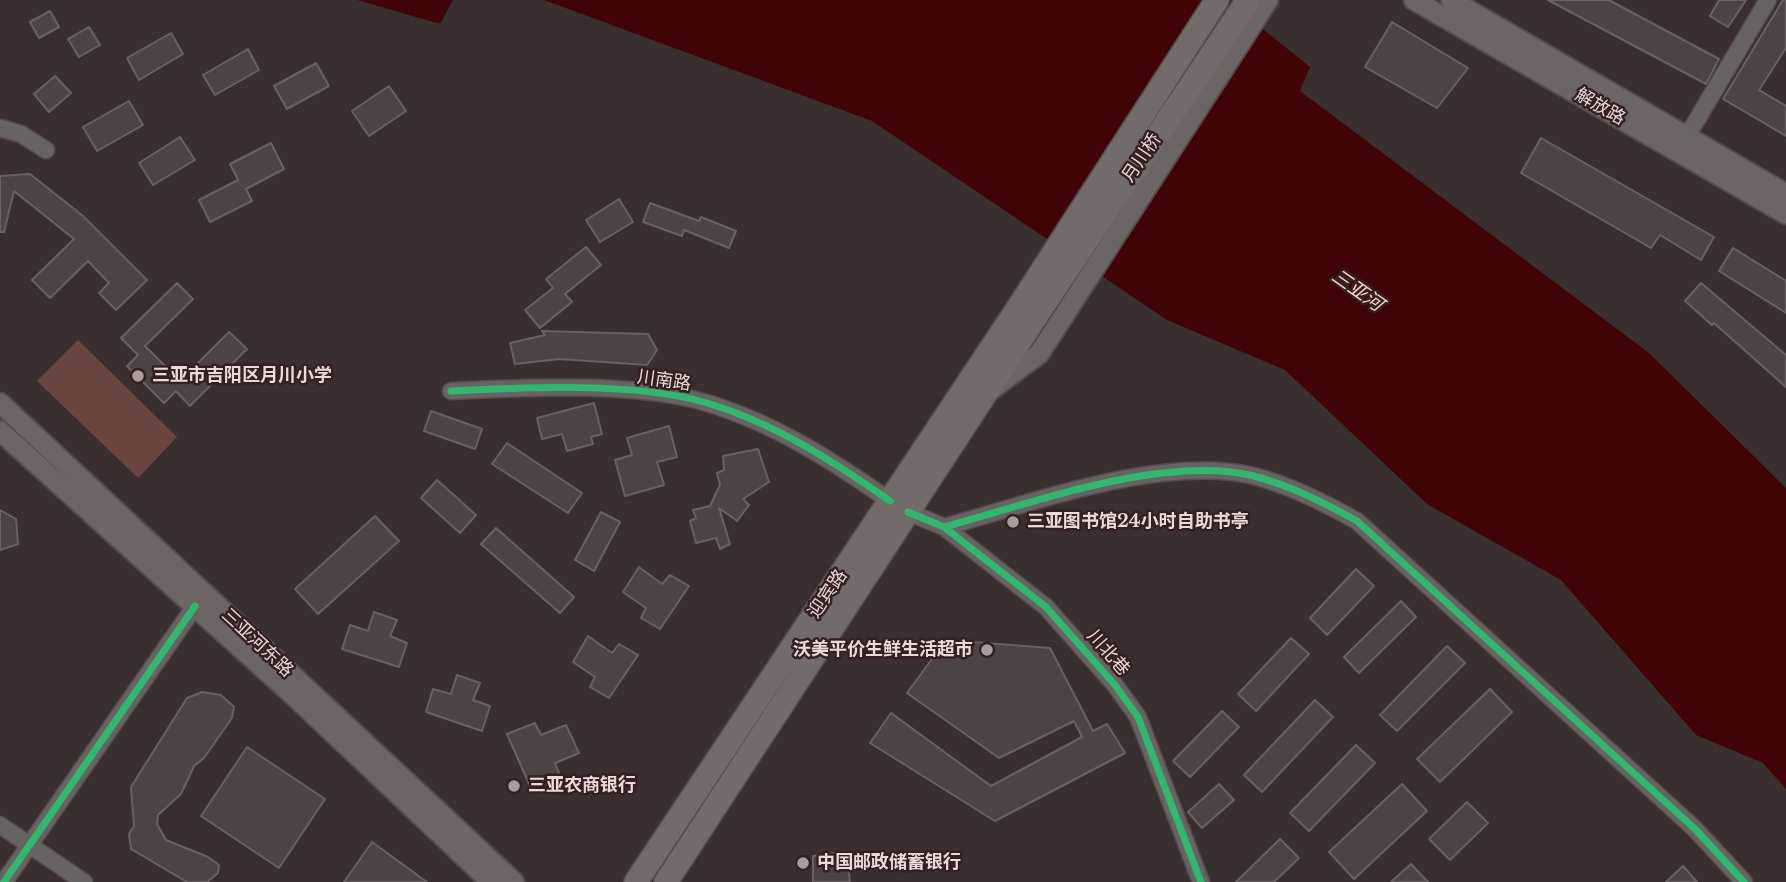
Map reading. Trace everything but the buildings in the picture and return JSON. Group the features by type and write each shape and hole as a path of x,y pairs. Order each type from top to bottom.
{"highway":[{"name":"月川桥","path":"1028,310 1217,0"},
{"name":"月川桥","path":"1028,310 1248,0"},
{"name":"迎宾路","path":"636,882 899,507 985,394 1028,310"},
{"name":"迎宾路","path":"666,882 899,507 1028,310"}],"main road":[{"path":"985,394 1026,366 1054,332 1268,0"},
{"name":"解放路","path":"1415,0 1786,214"},
{"name":"解放路","path":"1451,0 1786,194"},
{"name":"三亚河东路","path":"0,402 514,882"},
{"name":"三亚河东路","path":"0,431 195,606 491,882"}],"street":[{"path":"1686,138 1768,0"},
{"path":"0,128 21,134 46,150"},
{"name":"川南路","path":"451,391 563,389 642,392 705,402 768,426 837,464 899,507"},
{"path":"944,527 1139,475 1191,469 1252,476 1308,494 1357,521 1685,820 1744,882"},
{"name":"川北巷","path":"899,507 944,527 1046,607 1115,685 1138,717 1201,882"},
{"path":"4,882 195,606"},
{"path":"0,825 84,882"}],"shaded area":[{"path":"78,340 177,437 138,478 37,381"}],"water":[{"path":"357,0 453,0 440,24"},
{"name":"三亚河","path":"544,0 1227,0 1310,67 1300,91 1649,353 1786,488 1786,789 1763,763 1696,735 1561,580 1427,504 1285,370 1167,320 872,121"}],"cycle path":[{"path":"451,391 615,389 679,396 707,403 756,421 802,444 890,501"},
{"path":"944,527 1098,484 1180,471 1218,471 1254,476 1307,495 1357,521 1695,829 1744,882"},
{"path":"908,512 944,527 1046,607 1115,685 1138,717 1201,882"},
{"path":"4,882 195,606"}],"place":[{"name":"三亚市吉阳区月川小学","path":"138,376"},
{"name":"三亚图书馆24小时自助书亭","path":"1013,522"},
{"name":"沃美平价生鲜生活超市","path":"987,650"},
{"name":"三亚农商银行","path":"514,786"},
{"name":"中国邮政储蓄银行","path":"803,863"}]}
